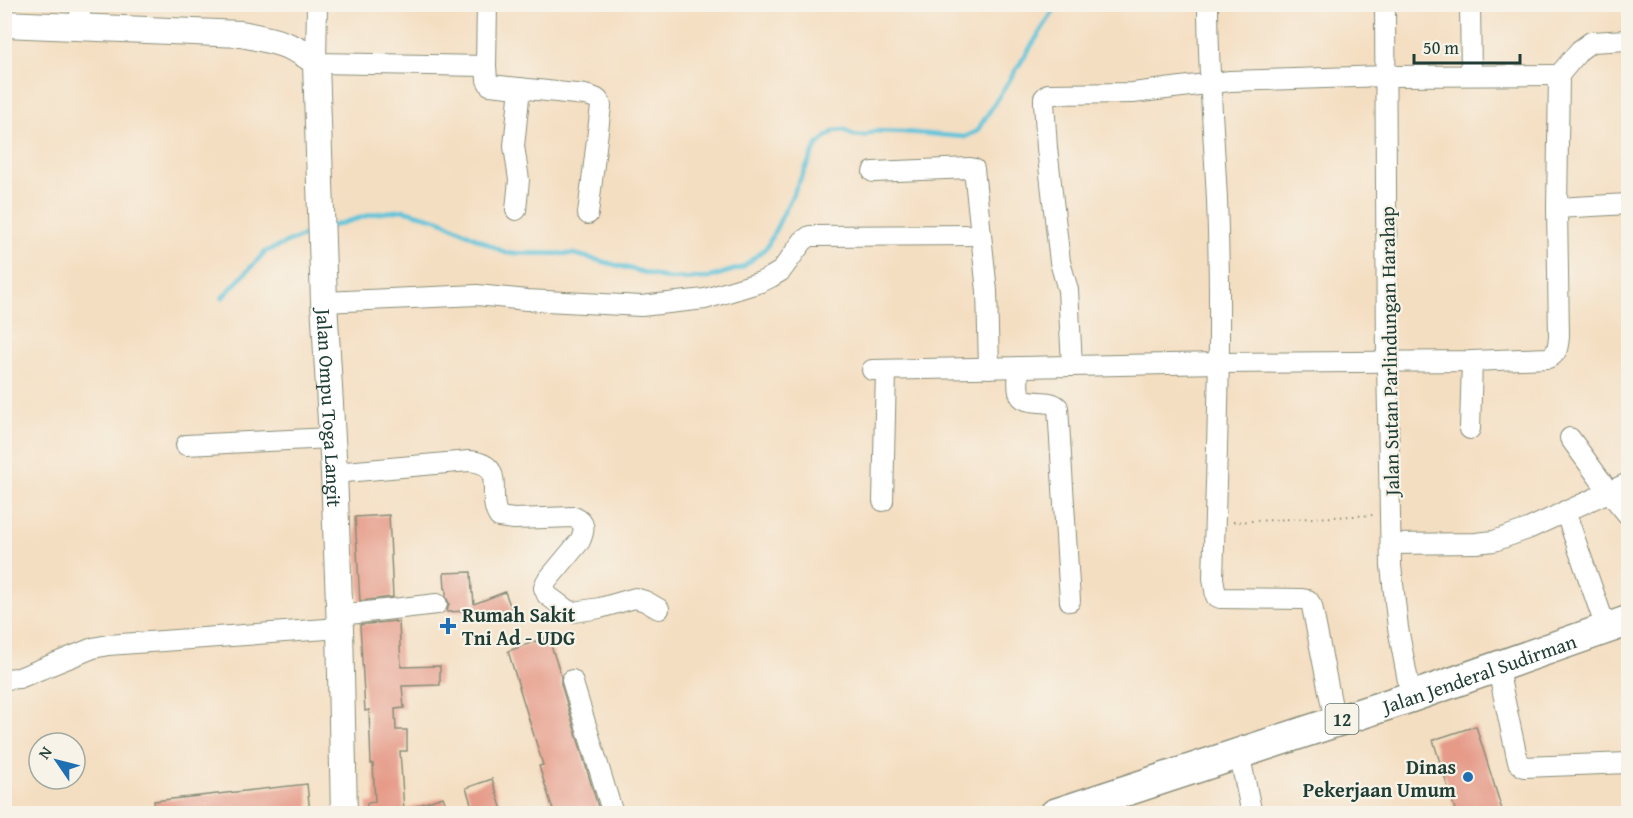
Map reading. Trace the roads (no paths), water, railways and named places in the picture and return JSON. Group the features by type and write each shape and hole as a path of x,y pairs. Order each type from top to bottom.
{"highway":[{"name":"Jalan Jenderal Sudirman","path":"1055,813 1411,697 1497,665 1617,625"}],"main road":[{"path":"4,24 80,15 241,34 271,40 293,48 316,63"},
{"name":"Jalan Ompu Toga Langit","path":"316,63 320,209 340,621 344,813"}],"street":[{"name":"Jalan Ompu Toga Langit","path":"316,63 317,4"},
{"path":"487,4 486,80 490,85 585,95 596,98 600,103 588,214"},
{"path":"1208,4 1209,83 1217,201 1219,363 1213,578 1216,596 1220,598 1302,599 1310,602 1335,722"},
{"name":"Jalan Sutan Parlindungan Harahap","path":"1385,4 1387,362 1391,544 1394,596 1411,697"},
{"path":"1470,4 1471,75"},
{"path":"884,501 879,370 1548,358 1557,351 1559,336 1557,208 1559,75 1580,50 1591,42 1629,40"},
{"path":"316,63 486,66"},
{"path":"1072,365 1068,290 1060,262 1047,148 1044,98 1048,94 1133,93 1209,83 1386,76 1559,75"},
{"path":"516,210 519,180 514,146 520,88"},
{"path":"873,171 973,168 976,173 987,291 989,368"},
{"path":"1557,208 1629,204"},
{"path":"324,302 477,295 641,306 705,299 761,282 781,271 803,240 810,236 981,235"},
{"path":"1470,429 1472,361"},
{"path":"1018,367 1019,392 1024,399 1052,402 1058,407 1070,601"},
{"path":"186,445 331,438"},
{"path":"1570,438 1609,492 1629,515"},
{"path":"334,473 469,461 487,466 492,475 496,510 499,517 514,519 573,517 584,525 580,541 546,582 544,588 547,595 573,612 600,608 634,598 659,609"},
{"path":"1391,544 1486,542 1528,529 1629,483"},
{"path":"1566,512 1617,625"},
{"path":"4,679 19,678 93,648 108,645 340,621 437,604"},
{"path":"1497,665 1518,762 1524,767 1629,763"},
{"path":"572,680 613,813"},
{"path":"1239,753 1252,813"}],"waterway":[{"path":"329,227 373,214 403,210 440,220 506,253 574,254 669,279 708,278 743,267 767,247 817,145 834,131 845,130 853,135 864,136 874,131 965,137 977,131 1058,4"},
{"path":"222,298 265,252 315,231"}],"place":[{"name":"Rumah Sakit Tni Ad - UDG","path":"448,626"},
{"name":"Dinas Pekerjaan Umum","path":"1468,777"}]}
